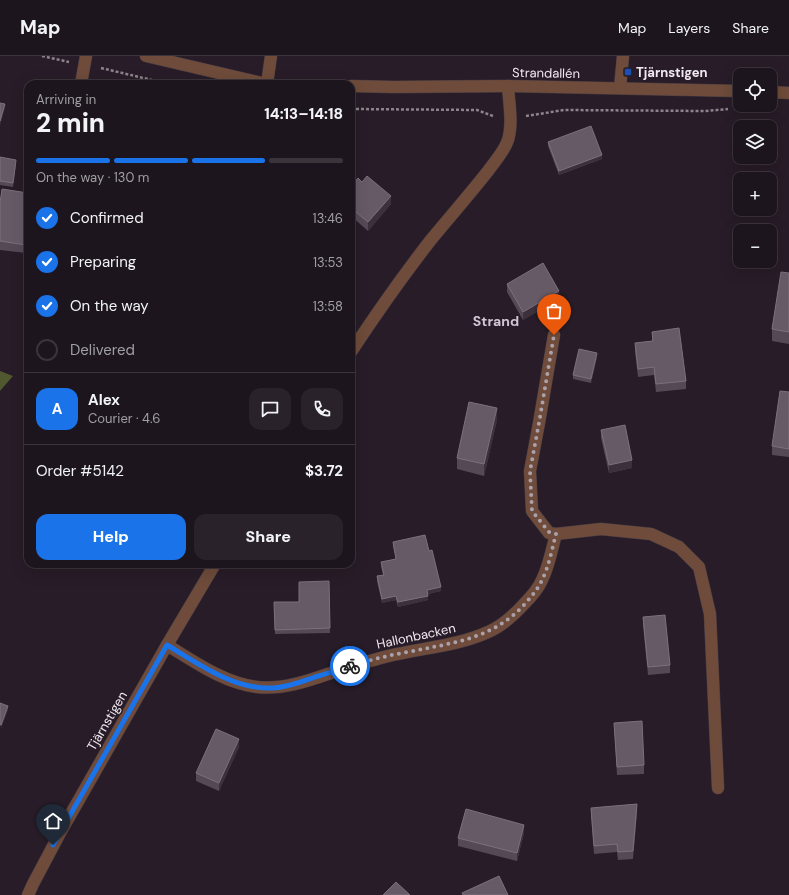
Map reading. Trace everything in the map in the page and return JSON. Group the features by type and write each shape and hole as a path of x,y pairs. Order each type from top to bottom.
{"street":[{"path":"146,56 249,80"},
{"path":"267,80 270,56"},
{"path":"620,88 623,56"},
{"path":"82,80 86,60"},
{"name":"Strandallén","path":"355,86 508,86 733,91"},
{"path":"355,346 394,289 430,242 474,189 508,142 511,118 508,86"},
{"path":"777,92 789,93"},
{"path":"554,335 530,471 532,511 549,532 556,534 601,529 651,534 679,546 699,567 710,614 718,788"},
{"name":"Hallonbacken","path":"167,645 227,679 240,683 273,688 292,685 358,664 401,653 466,640 489,632 503,623 533,596 546,572 556,534"},
{"name":"Tjärnstigen","path":"28,895 60,832 213,568"}],"path":[{"path":"42,56 86,60 155,80"},
{"path":"355,109 477,110 498,118 511,118 564,110 706,111 728,109"}],"green space":[{"path":"0,371 13,376 0,391"}],"building":[{"path":"0,103 5,104 0,121"},
{"path":"591,126 602,155 559,171 548,142"},
{"path":"0,157 16,160 13,183 0,181"},
{"path":"367,176 391,196 368,222 355,211 355,182 358,178 362,182"},
{"path":"2,189 24,192 24,245 0,241 0,203"},
{"path":"543,263 559,291 523,312 507,284"},
{"path":"781,272 789,273 789,332 772,329"},
{"path":"679,328 686,381 656,384 654,367 638,369 635,343 653,341 652,332"},
{"path":"579,349 597,353 591,379 573,375"},
{"path":"780,391 789,392 789,449 772,446"},
{"path":"469,402 497,408 484,464 457,458"},
{"path":"625,425 632,460 609,465 601,430"},
{"path":"425,535 429,551 432,550 441,587 427,590 428,596 398,602 396,596 382,599 377,576 384,575 381,562 396,559 393,542"},
{"path":"329,581 330,628 275,630 274,602 299,602 299,582"},
{"path":"665,615 670,665 648,667 643,617"},
{"path":"0,703 8,706 1,725 0,725"},
{"path":"642,721 644,765 617,767 614,723"},
{"path":"216,729 239,739 219,783 196,773"},
{"path":"637,804 633,851 618,852 617,844 594,846 591,808"},
{"path":"466,809 524,825 517,853 458,838"},
{"path":"499,876 508,895 463,895 462,893"},
{"path":"396,882 410,895 383,895"}],"way so far":[{"path":"350,666 401,653 466,640 489,632 518,611 533,596 546,572 556,534 549,532 532,511 530,471 554,335"}],"place":[{"name":"Tjärnstigen","path":"628,72"}],"district":[{"name":"Strand","path":"496,321"}],"route":[{"path":"53,845 167,645 227,679 240,683 273,688 292,685 350,666"}]}
